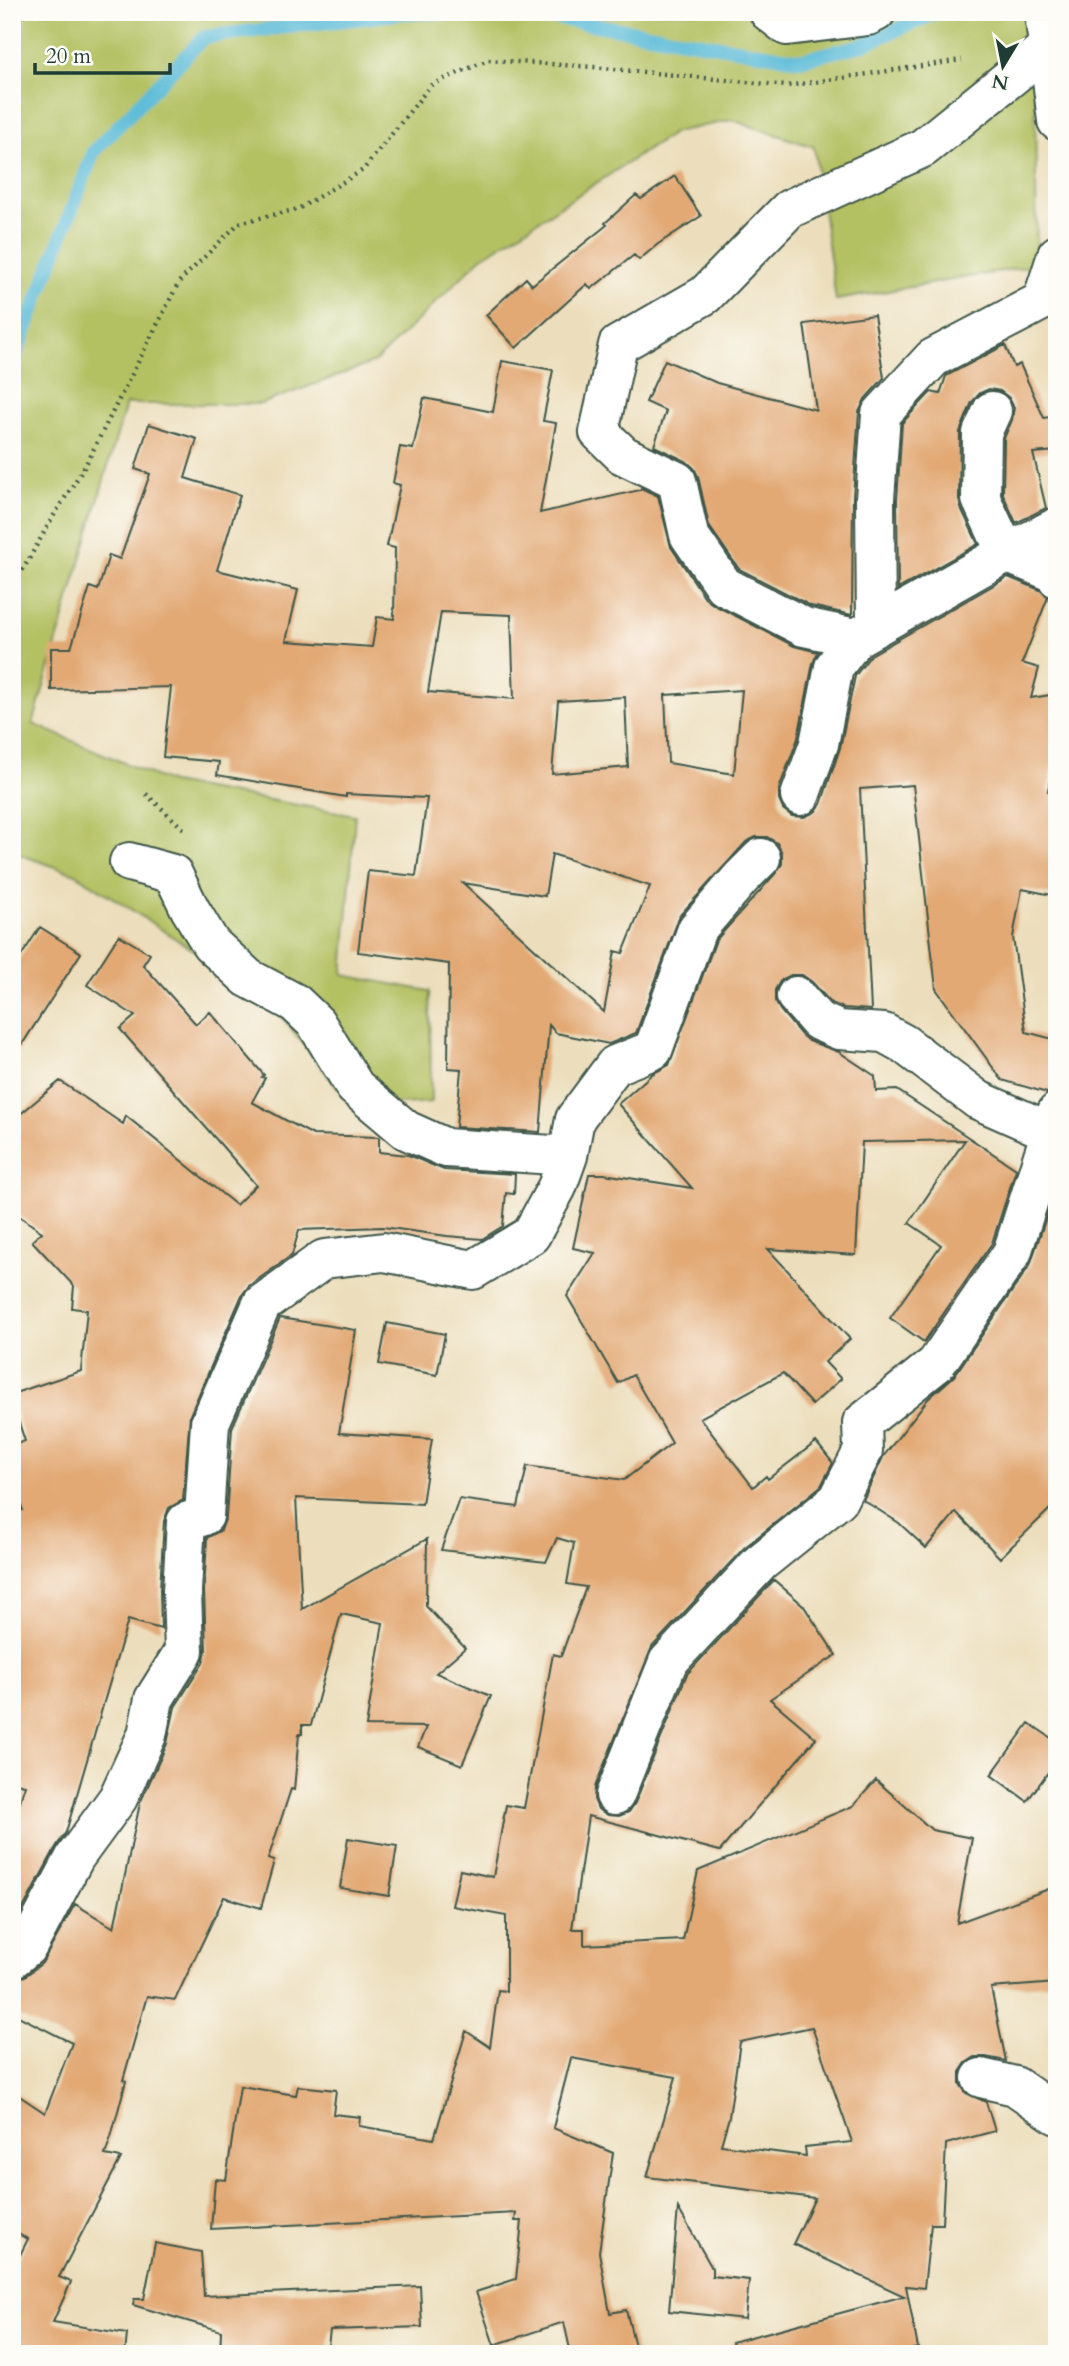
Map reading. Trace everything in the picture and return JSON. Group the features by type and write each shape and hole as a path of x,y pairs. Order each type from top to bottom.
{"street":[{"path":"769,12 787,26 871,14"},
{"path":"1049,33 1057,121"},
{"path":"866,633 804,627 724,586 689,535 677,481 623,455 599,432 618,345 705,296 789,209 923,148 1049,33"},
{"path":"866,633 881,414 933,359 1042,301 1057,255"},
{"path":"992,411 982,433 981,499 1006,553 1055,573 1057,578"},
{"path":"800,796 818,744 834,667 866,633 1057,527"},
{"path":"12,1959 28,1946 75,1857 118,1798 146,1735 154,1699 184,1651 182,1591 187,1522 204,1516 210,1423 262,1304 324,1259 384,1252 473,1270 531,1235 557,1187 568,1156 575,1119 615,1065 653,1050 698,929 761,858"},
{"path":"129,862 173,874 211,944 248,978 295,1003 316,1023 355,1087 406,1130 446,1148 568,1156"},
{"path":"615,1794 668,1662 760,1563 838,1500 863,1451 862,1423 936,1364 1012,1253 1055,1127 978,1100 904,1044 884,1033 839,1030 818,1021 796,996"},
{"path":"981,2077 1015,2087 1057,2115"}],"path":[{"path":"12,589 85,466 178,282 239,223 298,209 363,170 431,85 488,60 593,67 787,86 966,59"}],"green space":[{"path":"28,12 1045,12 1035,94 1037,265 836,300 814,147 732,120 675,132 481,258 375,362 261,404 126,404 33,724 171,783 355,815 343,975 430,991 431,1102 353,1107 267,998 76,874 12,852 12,109 18,96 12,89 12,23"}],"building":[{"path":"675,176 701,216 639,260 634,255 591,289 587,284 516,348 486,315 526,278 532,285 607,225 605,223 636,195 641,199"},
{"path":"874,315 884,378 865,399 859,412 853,497 852,615 811,606 739,569 709,526 694,468 686,461 654,446 666,411 646,402 665,360 717,383 816,410 804,324"},
{"path":"1005,345 1014,367 1020,364 1044,418 1057,416 1057,451 1033,453 1046,508 1016,523 1003,494 1004,438 1014,408 1009,398 1000,391 989,389 980,393 972,402 960,432 959,499 978,544 898,589 897,500 902,423 931,392 940,394 946,376"},
{"path":"502,361 553,370 543,421 556,423 540,513 641,488 658,496 671,547 706,599 794,646 818,652 813,663 798,738 779,789 779,800 783,809 792,816 804,817 815,812 821,804 840,748 855,676 871,655 1008,577 1040,590 1048,597 1022,663 1039,668 1031,698 1057,694 1057,742 1048,791 1057,793 1057,896 1022,889 1013,937 1026,1032 1057,1040 1057,1091 1047,1093 1002,1080 936,989 913,785 860,789 871,1010 844,1008 831,1003 802,975 791,975 781,980 775,990 775,1001 802,1036 839,1052 875,1076 876,1091 897,1090 1016,1169 992,1243 924,1342 890,1318 941,1245 909,1223 965,1140 862,1142 856,1255 768,1249 850,1339 825,1362 841,1379 812,1405 783,1373 700,1418 753,1487 766,1476 768,1479 816,1442 833,1463 821,1486 744,1548 652,1647 595,1787 594,1799 598,1809 608,1815 619,1816 629,1812 687,1674 774,1580 803,1605 836,1655 770,1699 816,1738 720,1851 588,1816 572,1929 584,1929 584,1945 683,1940 698,1871 853,1806 876,1780 932,1830 972,1838 957,1923 1057,1886 1057,1983 991,1988 1006,2061 975,2057 966,2063 960,2072 960,2084 966,2093 986,2102 995,2131 946,2144 942,2224 931,2224 924,2288 906,2286 918,2348 892,2354 734,2354 732,2342 904,2296 793,2244 815,2198 647,2177 676,2077 571,2058 553,2128 613,2153 599,2252 610,2313 626,2310 637,2354 571,2354 564,2322 494,2345 476,2292 516,2279 522,2221 515,2221 516,2213 211,2229 215,2179 226,2180 240,2086 296,2095 298,2086 336,2090 333,2114 360,2117 359,2126 434,2139 466,2031 490,2047 498,1990 506,1991 506,1916 452,1906 460,1870 493,1877 506,1805 524,1808 553,1654 561,1656 586,1587 567,1584 574,1543 557,1538 546,1562 441,1550 459,1499 518,1507 527,1466 624,1480 672,1443 633,1375 618,1383 567,1296 595,1253 573,1248 589,1174 692,1188 618,1104 652,1074 669,1065 716,940 776,873 782,864 782,853 777,843 767,837 756,837 746,842 680,915 636,1033 609,1044 556,1033 549,1025 540,1132 456,1127 461,1069 448,1068 449,964 358,952 368,871 416,876 427,798 346,794 346,797 217,775 219,762 163,757 171,687 51,690 51,648 71,648 90,587 98,590 109,555 120,559 150,474 135,469 149,424 197,439 185,478 240,495 217,570 298,590 286,641 372,647 377,617 394,619 395,548 387,546 400,485 393,483 400,447 413,449 424,398 493,412","holes":["441,612 511,615 514,699 428,692","742,690 734,774 668,763 665,695","625,697 628,767 552,774 558,701","552,854 650,886 623,953 615,951 604,1012 463,883 545,896","812,2027 852,2142 805,2147 806,2156 721,2145 729,2117 740,2042"]},
{"path":"40,927 81,953 12,1060 12,970"},
{"path":"119,935 150,954 143,965 196,1024 210,1012 264,1075 262,1077 265,1078 252,1102 313,1135 379,1137 379,1152 408,1155 444,1170 515,1174 514,1194 506,1193 503,1226 482,1239 383,1227 299,1230 292,1255 249,1286 242,1295 190,1415 183,1500 169,1508 164,1521 161,1629 128,1620 66,1832 12,1929 12,1828 25,1785 12,1782 12,1513 23,1510 12,1480 12,1446 25,1441 12,1402 12,1394 81,1371 87,1310 72,1308 74,1286 32,1241 42,1232 12,1211 12,1121 60,1081 123,1124 126,1116 236,1205 256,1185 120,1029 135,1016 87,985"},
{"path":"1054,1194 1057,1196 1057,1502 1000,1558 956,1512 926,1548 899,1523 863,1500 883,1457 928,1399 954,1376 1030,1265"},
{"path":"280,1318 356,1330 339,1433 432,1439 422,1504 296,1498 302,1609 427,1539 426,1606 465,1648 436,1673 491,1696 462,1765 418,1747 426,1727 366,1726 383,1623 341,1614 311,1725 302,1725 302,1734 299,1734 294,1790 291,1789 268,1859 274,1861 261,1908 224,1897 175,2000 147,1996 105,2155 121,2158 59,2277 71,2282 53,2322 127,2334 125,2354 12,2354 12,2271 28,2239 12,2231 12,2091 45,2113 72,2043 12,2013 12,1980 25,1976 42,1963 75,1904 114,1928 140,1803 167,1744 175,1707 203,1663 206,1651 204,1591 207,1538 221,1530 226,1517 232,1428"},
{"path":"387,1323 445,1334 437,1375 379,1364"},
{"path":"1029,1723 1057,1742 1057,1760 1027,1801 991,1775"},
{"path":"348,1838 397,1846 389,1896 340,1888"},
{"path":"678,2208 712,2268 712,2276 749,2280 745,2319 669,2311"},
{"path":"155,2243 201,2252 204,2296 420,2286 422,2327 330,2330 327,2354 220,2354 221,2331 133,2305 134,2299 144,2299"}],"waterway":[{"path":"12,366 94,151 204,37 404,13 526,13 800,60 862,45 938,12"}]}
